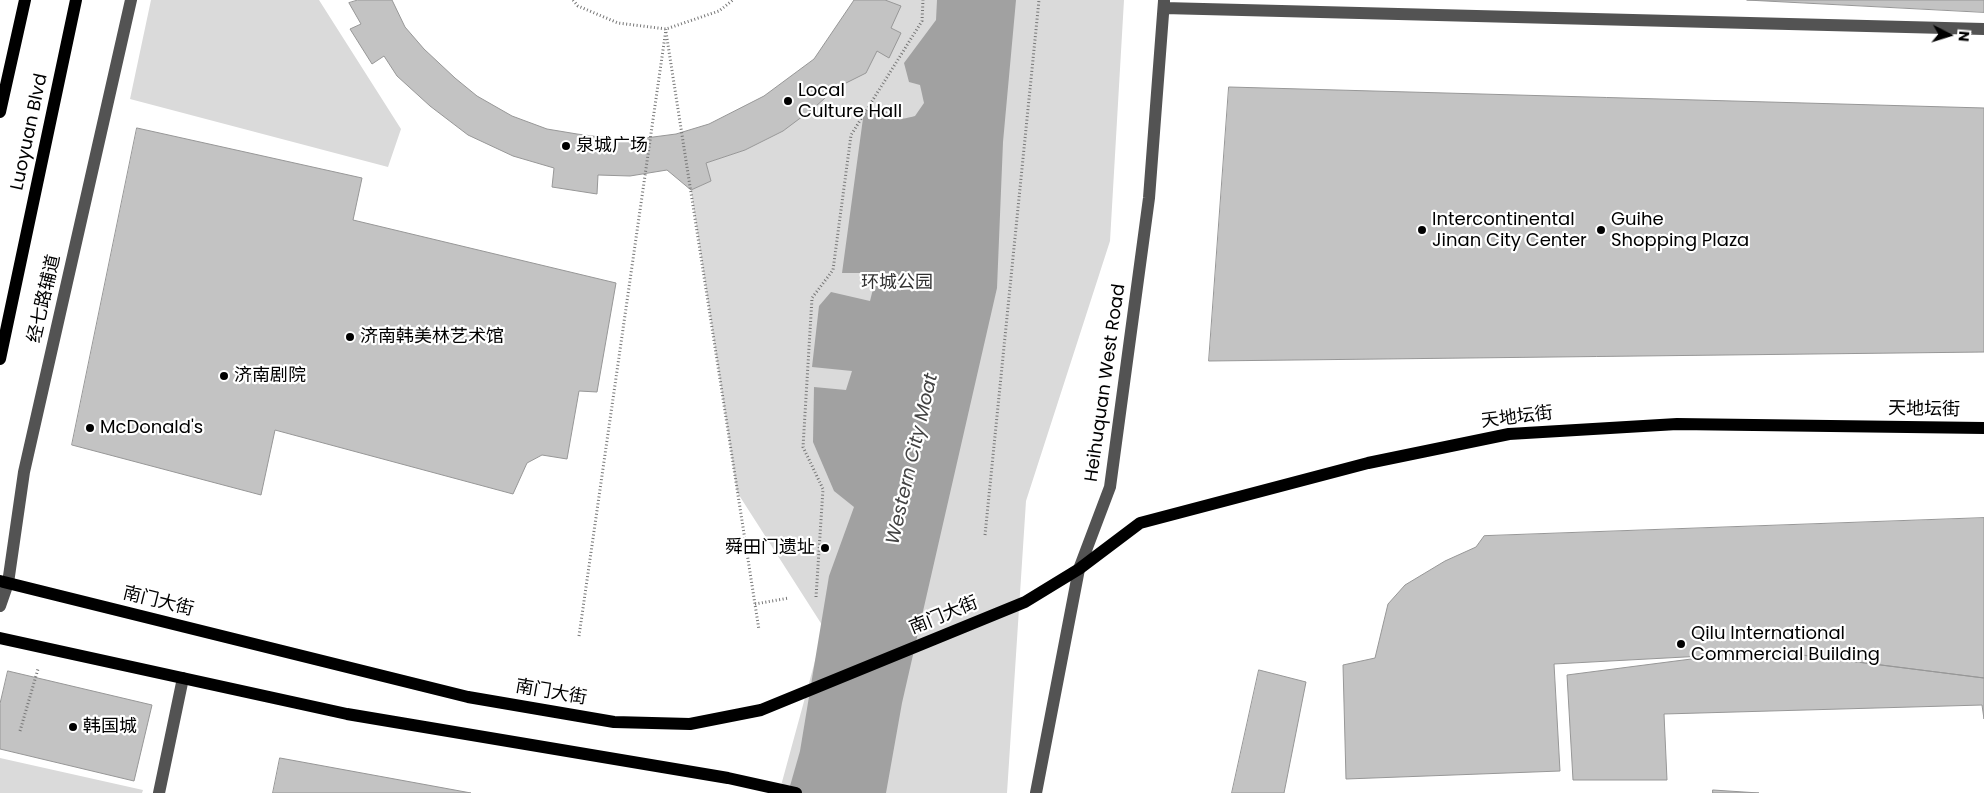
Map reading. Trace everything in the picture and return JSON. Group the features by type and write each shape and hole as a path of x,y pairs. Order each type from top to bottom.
{"main road":[{"name":"Luoyuan Blvd","path":"0,112 25,0"},
{"name":"Luoyuan Blvd","path":"0,359 76,0"},
{"name":"天地坛街","path":"1080,569 1140,523 1358,465 1508,434 1678,424 1984,428"},
{"name":"南门大街","path":"4,582 468,697 614,722 690,724 761,710 1025,602 1080,569"},
{"path":"0,638 347,714 728,778 796,793"}],"street":[{"name":"经七路辅道","path":"0,606 24,472 131,0"},
{"path":"1164,4 1984,29"},
{"name":"Heihuquan West Road","path":"1036,793 1080,569 1110,487 1149,198 1164,4"},
{"path":"159,793 184,678"}],"path":[{"path":"573,0 578,6 618,23 666,29 719,12 733,0"},
{"path":"816,597 823,489 803,447 812,298 833,270 851,135 922,21 924,0"},
{"path":"985,535 1039,0"},
{"path":"666,29 759,630"},
{"path":"579,636 666,29"},
{"path":"755,604 789,598"},
{"path":"20,732 39,663"}],"green space":[{"path":"151,0 319,0 401,129 388,167 130,99"},
{"name":"环城公园","path":"860,0 1124,0 1110,241 1026,501 1007,793 779,793 824,628 737,492 691,190 711,181 706,163 745,150 783,131 836,88"},
{"path":"0,758 143,790 142,793 0,793"}],"water":[{"name":"Western City Moat","path":"937,0 1016,0 1003,142 997,288 902,703 886,793 788,793 800,751 829,576 854,507 834,491 813,442 814,387 846,390 852,371 812,367 819,306 831,292 870,301 877,273 842,273 864,111 882,106 892,117 903,119 915,116 924,103 920,85 909,82 904,63 936,20"}],"building":[{"name":"Local Culture Hall","path":"358,0 392,0 405,27 424,49 477,96 512,116 547,129 608,138 638,139 676,134 709,124 764,96 814,59 854,0 885,0 901,6 891,28 901,33 889,58 877,51 866,73 836,88 815,107 783,131 745,150 706,163 711,181 691,190 667,170 630,176 598,175 597,194 552,187 554,168 513,156 468,135 430,106 397,76 384,56 372,64 350,29 361,24 349,3"},
{"path":"1747,0 1984,0 1984,12"},
{"name":"Guihe Shopping Plaza","path":"1229,87 1984,108 1984,352 1209,361"},
{"name":"济南韩美林艺术馆","path":"137,128 362,178 353,220 616,283 597,392 579,391 567,459 542,455 527,463 513,494 275,430 261,495 72,445"},
{"name":"Qilu International Commercial Building","path":"1984,518 1984,678 1778,652 1554,664 1560,771 1346,779 1343,665 1375,658 1388,604 1405,585 1445,561 1476,547 1484,536"},
{"path":"1778,652 1984,678 1984,719 1982,705 1664,714 1667,780 1573,780 1567,675 1738,653"},
{"path":"1259,670 1306,682 1284,793 1232,793"},
{"name":"韩国城","path":"8,671 152,705 134,781 0,749 0,704"},
{"path":"280,758 471,793 273,793"},
{"path":"1713,790 1759,793 1713,793"}],"place":[{"name":"Local Culture Hall","path":"788,101"},
{"name":"泉城广场","path":"566,146"},
{"name":"Intercontinental Jinan City Center","path":"1422,230"},
{"name":"Guihe Shopping Plaza","path":"1601,230"},
{"name":"济南韩美林艺术馆","path":"350,337"},
{"name":"济南剧院","path":"224,376"},
{"name":"McDonald's","path":"90,428"},
{"name":"舜田门遗址","path":"825,548"},
{"name":"Qilu International Commercial Building","path":"1681,644"},
{"name":"韩国城","path":"73,727"}]}
